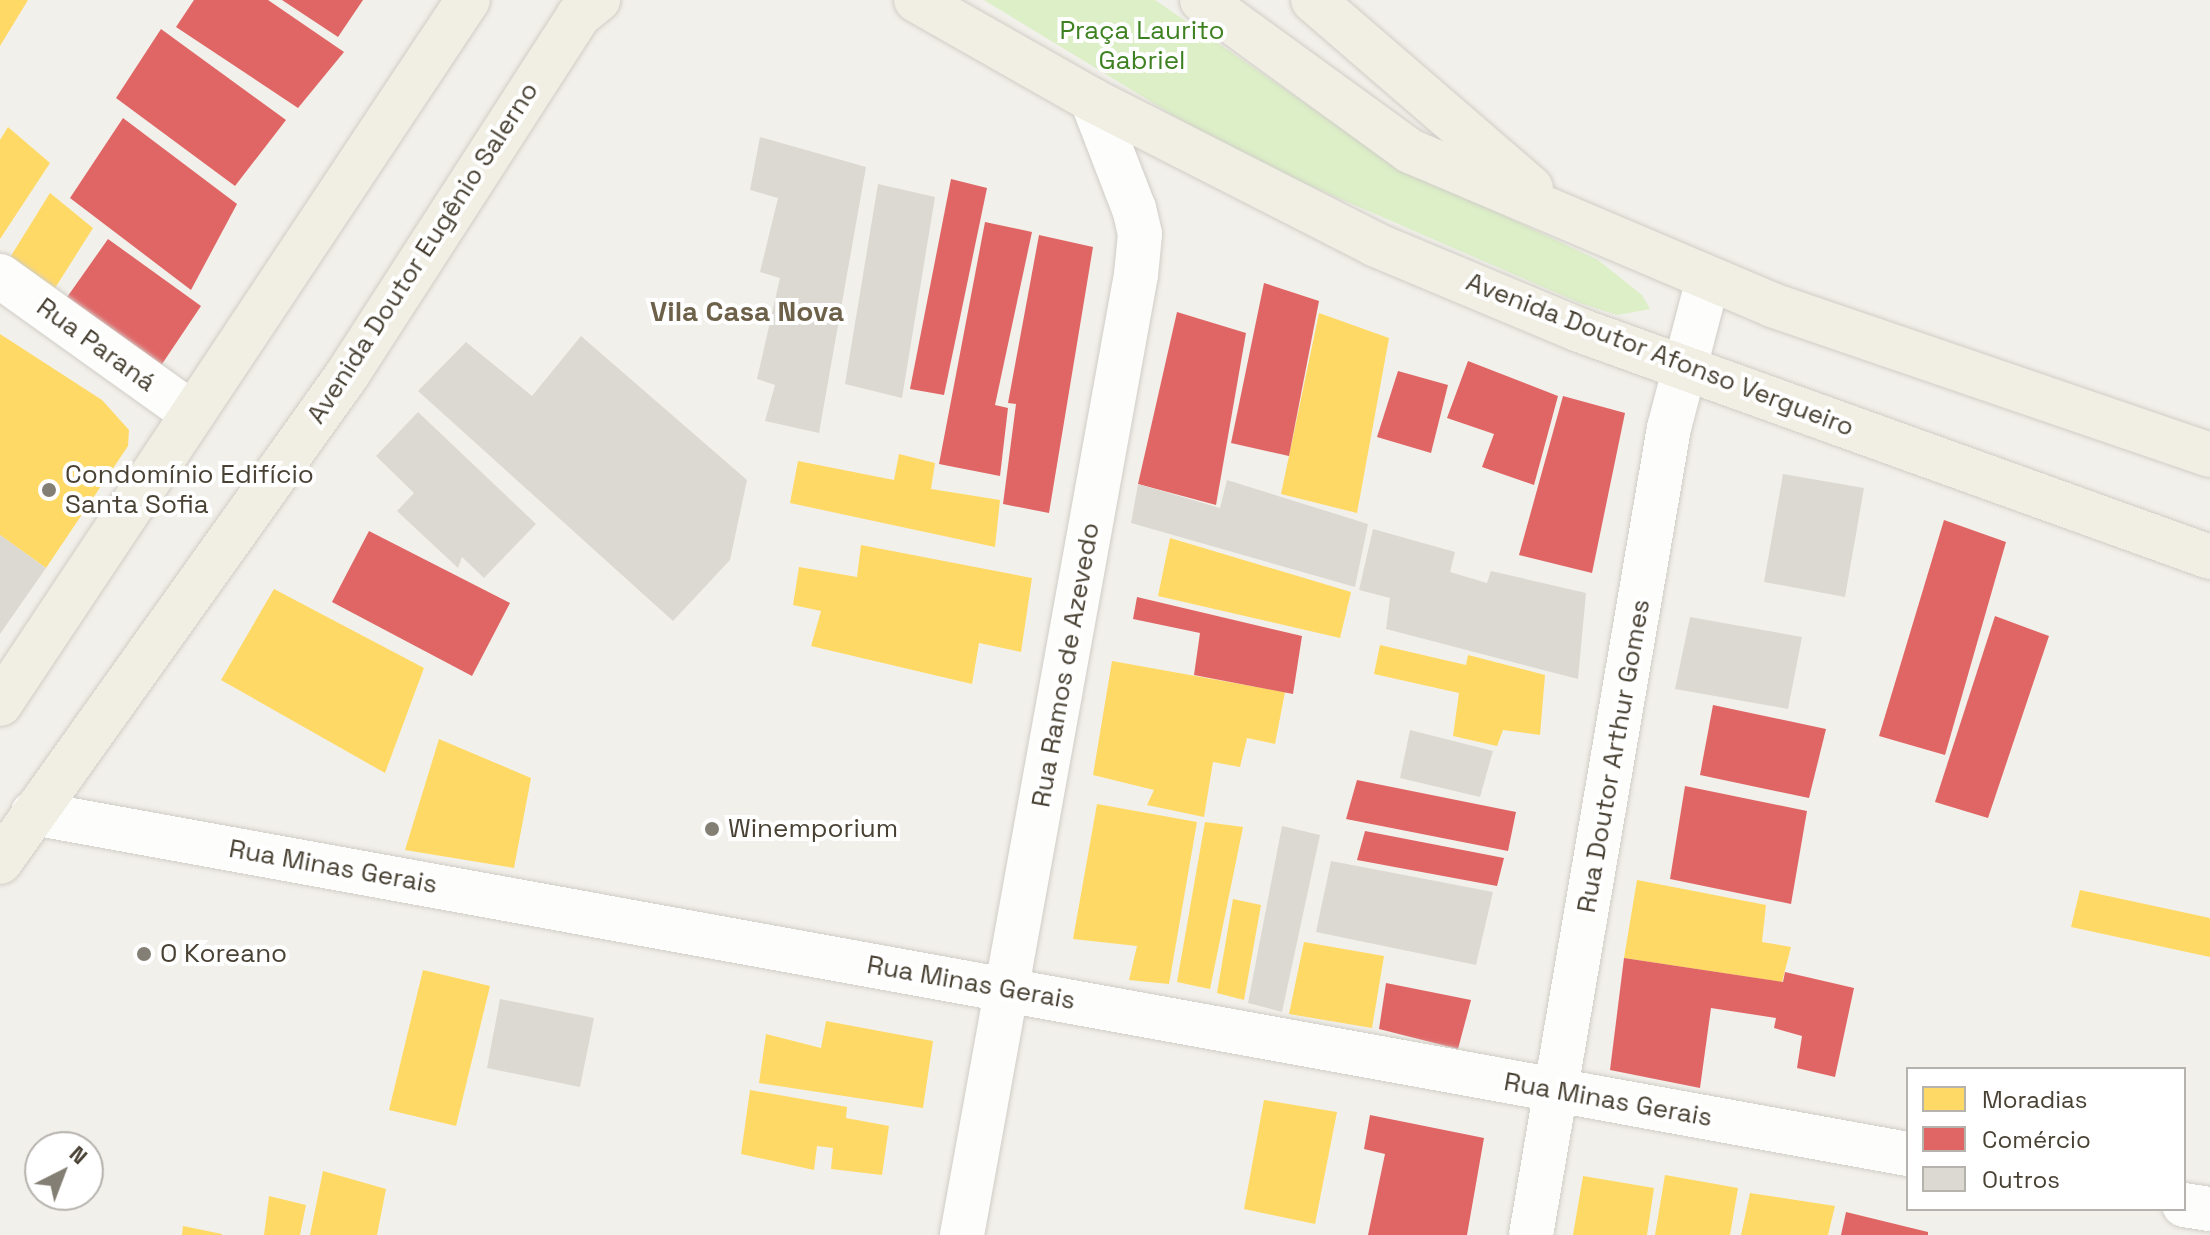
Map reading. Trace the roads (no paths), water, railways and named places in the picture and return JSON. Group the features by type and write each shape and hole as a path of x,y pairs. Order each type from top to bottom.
{"main road":[{"path":"411,92 441,0"},
{"path":"0,704 411,92 468,0"},
{"name":"Avenida Doutor Eugênio Salerno","path":"0,862 347,375 578,16 598,0"},
{"name":"Avenida Doutor Afonso Vergueiro","path":"916,0 1092,100 1376,245 1579,330 2210,557"},
{"path":"1202,0 1410,151 1580,227 1708,279 2210,455"},
{"path":"1324,4 1450,123 1580,227"}],"street":[{"name":"Rua Ramos de Azevedo","path":"962,1235 1009,990 1138,248 1125,178 1092,100"},
{"name":"Rua Paraná","path":"0,276 193,414"},
{"name":"Rua Doutor Arthur Gomes","path":"1531,1235 1669,428 1708,279"},
{"name":"Rua Minas Gerais","path":"33,813 1906,1154"},
{"path":"2186,1205 2210,1209"}],"place":[{"name":"Condomínio Edifício Santa Sofia","path":"49,490"},
{"name":"Winemporium","path":"712,829"},
{"name":"O Koreano","path":"144,954"}],"district":[{"name":"Vila Casa Nova","path":"747,311"}],"park label":[{"name":"Praça Laurito Gabriel","path":"1142,46"}]}
